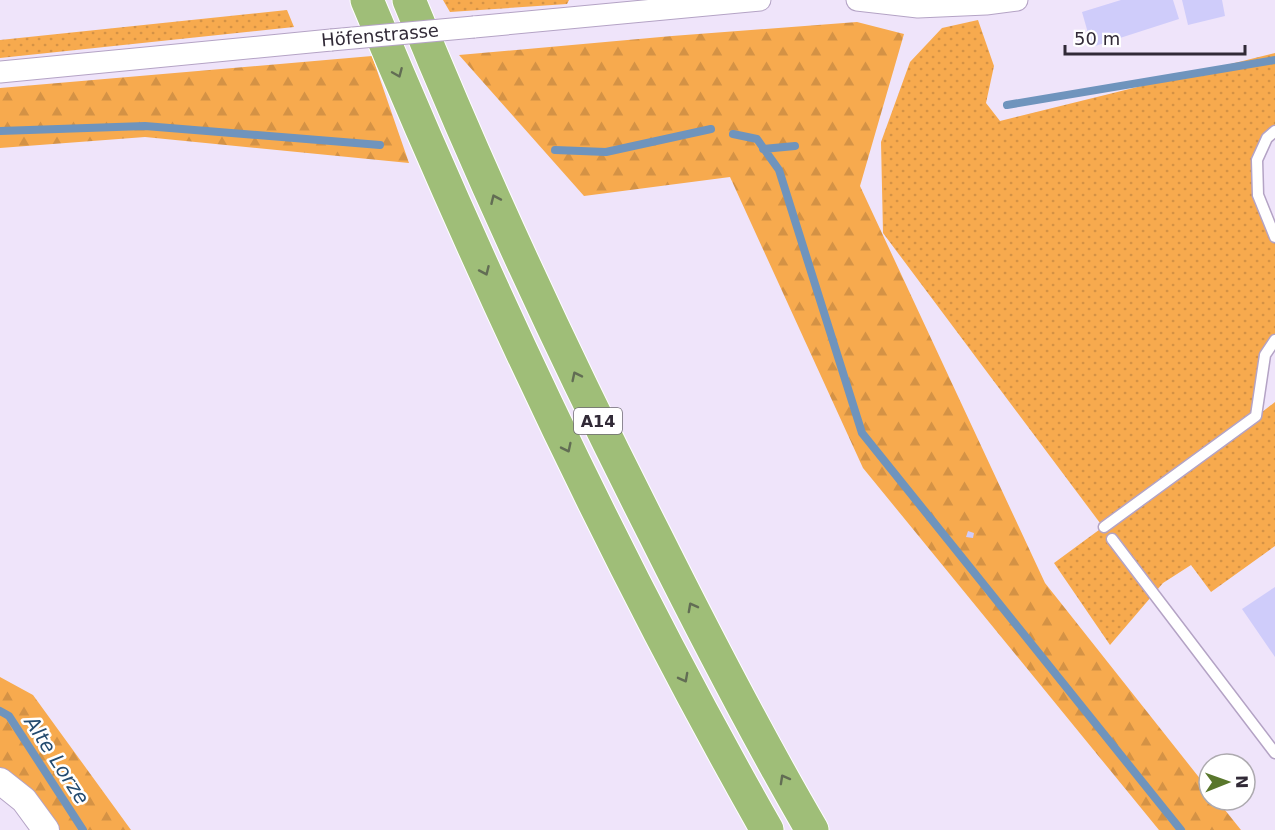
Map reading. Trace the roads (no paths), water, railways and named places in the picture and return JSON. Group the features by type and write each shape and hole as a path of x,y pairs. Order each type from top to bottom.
{"highway":[{"name":"A14","path":"367,0 452,199 536,384 660,634 766,830"},
{"name":"A14","path":"410,0 429,49 515,243 626,479 743,706 812,830"}],"street":[{"name":"Höfenstrasse","path":"0,72 760,0"},
{"path":"856,0 918,7 986,4 1017,0"},
{"path":"0,781 24,800 46,830"}],"lane":[{"path":"1275,131 1267,138 1257,160 1258,195 1275,237"},
{"path":"1104,527 1256,416 1265,355 1275,340"},
{"path":"1112,539 1275,753"}],"waterway":[{"path":"1007,105 1275,60"},
{"path":"0,131 145,126 380,145"},
{"path":"555,150 606,152 711,129"},
{"path":"733,134 757,139 779,170 862,433 1181,830"},
{"path":"763,149 795,146"},
{"name":"Alte Lorze","path":"0,711 9,716 83,830"}]}
